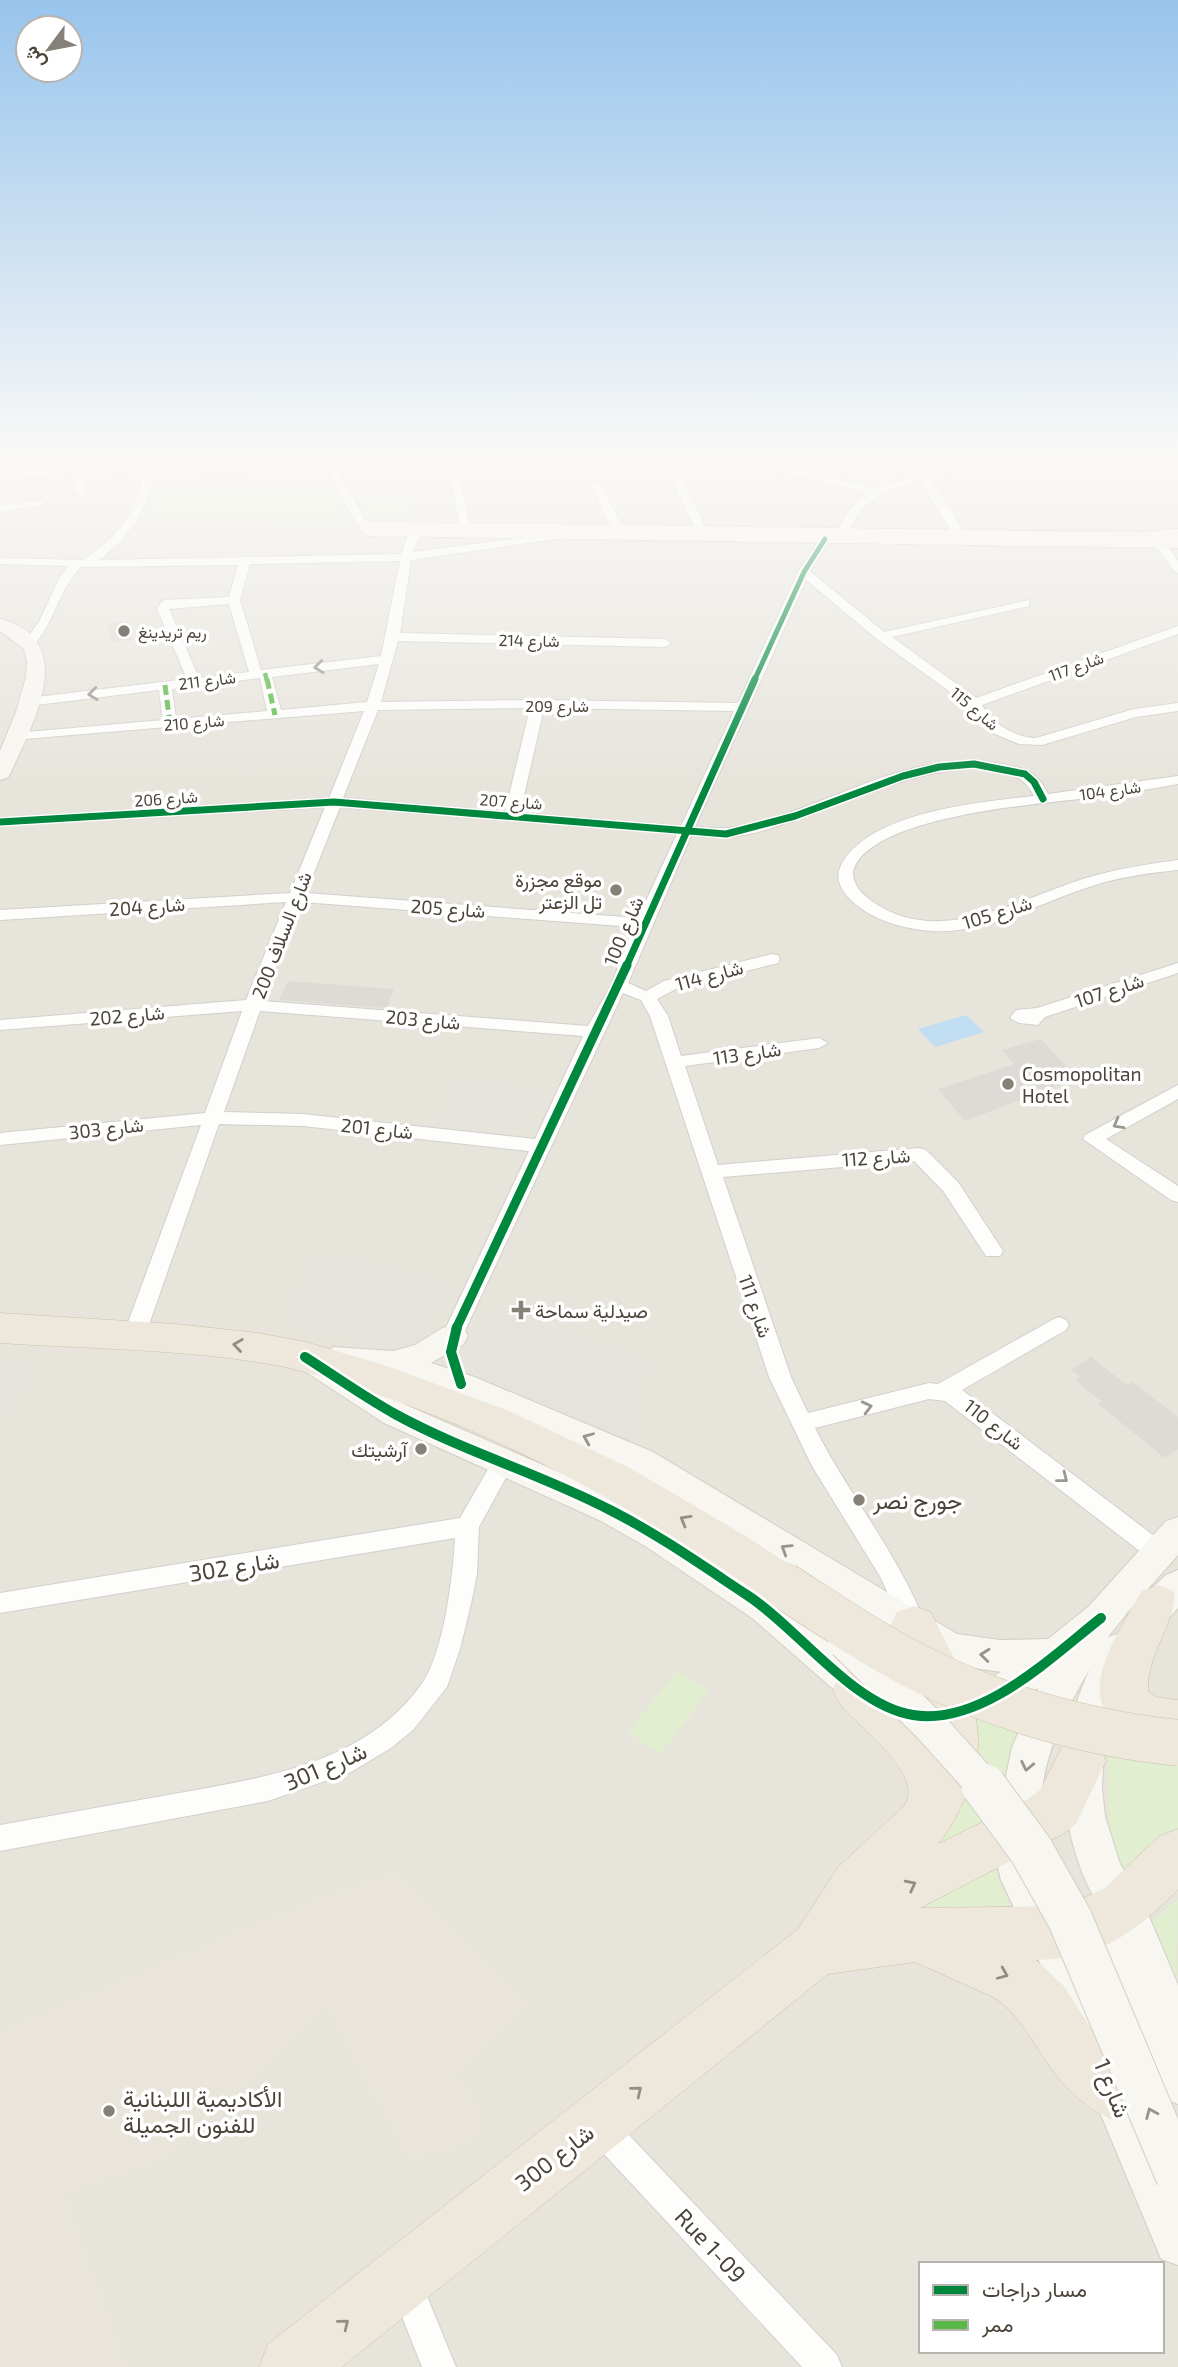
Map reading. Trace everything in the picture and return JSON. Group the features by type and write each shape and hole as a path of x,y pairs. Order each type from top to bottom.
{"highway":[{"path":"0,1328 237,1344 404,1377 615,1480 719,1539 867,1640 922,1670 995,1700 1081,1725 1116,1734 1178,1743"},
{"path":"1168,1595 1129,1656 1122,1676 1121,1691 1136,1713 1178,1722"},
{"path":"828,1932 852,1888 916,1833 933,1810 954,1766 957,1741 953,1712 914,1626"},
{"path":"857,1689 891,1723 924,1763 934,1785 933,1810"},
{"path":"828,1932 893,1894 1045,1817 1058,1807 1081,1761"},
{"path":"828,1932 919,1936 1056,1950 1066,1933 1124,1906 1178,1854"},
{"name":"شارع 300","path":"291,2367 597,2123 828,1932"},
{"path":"919,1936 980,1965 1007,1974 1023,1984 1044,2006 1072,2050 1113,2091"}],"street":[{"path":"29,643 43,630 66,576 81,564"},
{"path":"244,564 234,600 275,715"},
{"name":"200 شارع السلاف","path":"134,1336 253,1005 373,706 393,637 405,564"},
{"name":"شارع 100","path":"453,1336 594,1032 619,985 741,707 809,564"},
{"name":"شارع 115","path":"804,572 881,636 974,703 977,712 990,723 1016,739 1029,743 1134,713 1178,707"},
{"path":"194,681 163,609 166,604 234,600"},
{"path":"881,636 1025,603"},
{"path":"0,624 29,643 34,651 36,668 28,702 8,733"},
{"name":"شارع 117","path":"974,703 1178,630"},
{"path":"0,636 16,650 20,666 0,774"},
{"name":"شارع 214","path":"393,637 665,643"},
{"name":"شارع 211","path":"28,702 387,659"},
{"path":"165,685 170,724"},
{"path":"512,816 538,704"},
{"name":"شارع 209","path":"373,706 538,704 741,707"},
{"name":"شارع 210","path":"8,733 170,724 373,706"},
{"name":"شارع 207","path":"334,802 726,834 746,832 905,775 972,764 991,765 1023,773 1033,779 1043,799"},
{"name":"شارع 104","path":"1043,799 1178,780"},
{"name":"شارع 105","path":"1043,799 959,811 893,831 850,858 845,870 846,883 855,896 869,908 890,917 940,926 964,925 1105,876 1178,865"},
{"name":"شارع 206","path":"0,822 334,802"},
{"name":"شارع 204","path":"0,915 295,897"},
{"name":"شارع 205","path":"295,897 644,923"},
{"name":"شارع 114","path":"648,997 670,985 772,959"},
{"name":"شارع 107","path":"1039,1013 1178,968"},
{"path":"619,985 648,997"},
{"name":"شارع 111","path":"648,997 659,1016 780,1377 801,1423 904,1596 914,1626"},
{"name":"شارع 202","path":"0,1025 253,1005"},
{"name":"شارع 203","path":"253,1005 594,1032"},
{"name":"شارع 113","path":"674,1062 819,1043"},
{"path":"1178,1091 1092,1139 1178,1195"},
{"name":"شارع 303","path":"0,1139 213,1118"},
{"name":"شارع 201","path":"213,1118 303,1120 542,1146"},
{"name":"شارع 112","path":"711,1172 888,1154 919,1154 951,1187 993,1251"},
{"path":"943,1391 1059,1325"},
{"path":"404,1377 426,1353 453,1336"},
{"path":"453,1336 451,1352 461,1384"},
{"path":"305,1357 395,1414 611,1510 702,1563 765,1606 857,1689 880,1704 913,1715 969,1708 1009,1689 1101,1619 1168,1542"},
{"path":"404,1377 461,1384 641,1461 948,1647 969,1653 1028,1657 1053,1654"},
{"name":"شارع 110","path":"801,1423 929,1391 943,1391 957,1396 1168,1542"},
{"path":"467,1526 503,1462"},
{"name":"شارع 302","path":"0,1603 467,1526"},
{"name":"شارع 301","path":"0,1838 268,1789 342,1762 382,1740 404,1722 434,1687 448,1649 459,1604 465,1574 467,1526"},
{"path":"783,1585 905,1700 946,1743 1000,1809 1041,1866 1076,1933 1178,2176"},
{"path":"1168,1595 1131,1631 1104,1675 1090,1709 1081,1761 1083,1796 1090,1831 1104,1874 1124,1906 1178,2038"},
{"name":"شارع 1","path":"1101,1619 1055,1691 1035,1737 1020,1799 1016,1859 1021,1880 1056,1950 1178,2242"},
{"path":"1056,1950 1100,1943 1116,1949 1178,2082"},
{"name":"Rue 1-09","path":"597,2123 825,2367"},
{"path":"402,2277 439,2367"}],"shaded area":[{"path":"0,564 1178,564 1178,2367 0,2367"},
{"path":"1107,580 1178,582 1178,597 1117,599"},
{"path":"460,1079 538,1093 523,1129 441,1127"},
{"path":"316,1254 433,1277 446,1287 418,1342 396,1349 286,1323"},
{"path":"485,1316 558,1332 645,1358 629,1442 473,1373 473,1343"},
{"path":"0,1359 33,1361 9,1414 0,1415"},
{"name":"الأكاديمية اللبنانية للفنون الجميلة","path":"393,1872 531,2005 452,2076 473,2096 484,2124 470,2143 410,2161 326,2008 235,2097 160,2161 64,2194 128,2367 0,2367 0,2031 286,1911"}],"green space":[{"path":"677,1671 709,1691 660,1754 628,1732"},
{"path":"986,1704 1031,1717 1011,1793 996,1771 974,1747 970,1718"},
{"path":"1109,1737 1178,1750 1178,1833 1123,1878 1109,1829"},
{"path":"965,1771 998,1813 858,1894"},
{"path":"993,1865 1015,1918 908,1908"},
{"path":"1178,1899 1176,1992 1147,1926"}],"water":[{"path":"966,1015 984,1032 935,1047 918,1029"}],"building":[{"name":"ريم تريدينغ","path":"129,621 131,640 110,642 108,623"},
{"path":"288,981 394,989 387,1008 279,1000"},
{"name":"Cosmopolitan Hotel","path":"1041,1039 1077,1078 965,1121 938,1089 1014,1064 1002,1050"},
{"path":"1091,1357 1127,1385 1133,1382 1178,1417 1178,1449 1165,1458 1098,1404 1102,1402 1075,1380 1080,1377 1071,1370"}],"marked path":[{"path":"265,673 275,715"},
{"path":"165,685 170,724"}],"cycle path":[{"path":"461,1384 451,1352 453,1336 594,1032 619,985 644,923 809,564"},
{"path":"0,822 334,802 726,834 795,816 903,776 939,767 974,764 1025,774 1034,782 1043,799"},
{"path":"305,1357 395,1414 611,1510 657,1536 765,1607 857,1689 880,1704 900,1711 913,1715 937,1715 969,1708 1009,1689 1101,1618"}],"place":[{"name":"ريم تريدينغ","path":"124,631"},
{"name":"موقع مجزرة تل الزعتر","path":"616,890"},
{"name":"Cosmopolitan Hotel","path":"1008,1084"},
{"name":"صيدلية سماحة","path":"521,1310"},
{"name":"آرشيتك","path":"421,1449"},
{"name":"جورج نصر","path":"859,1500"},
{"name":"الأكاديمية اللبنانية للفنون الجميلة","path":"109,2111"}]}
